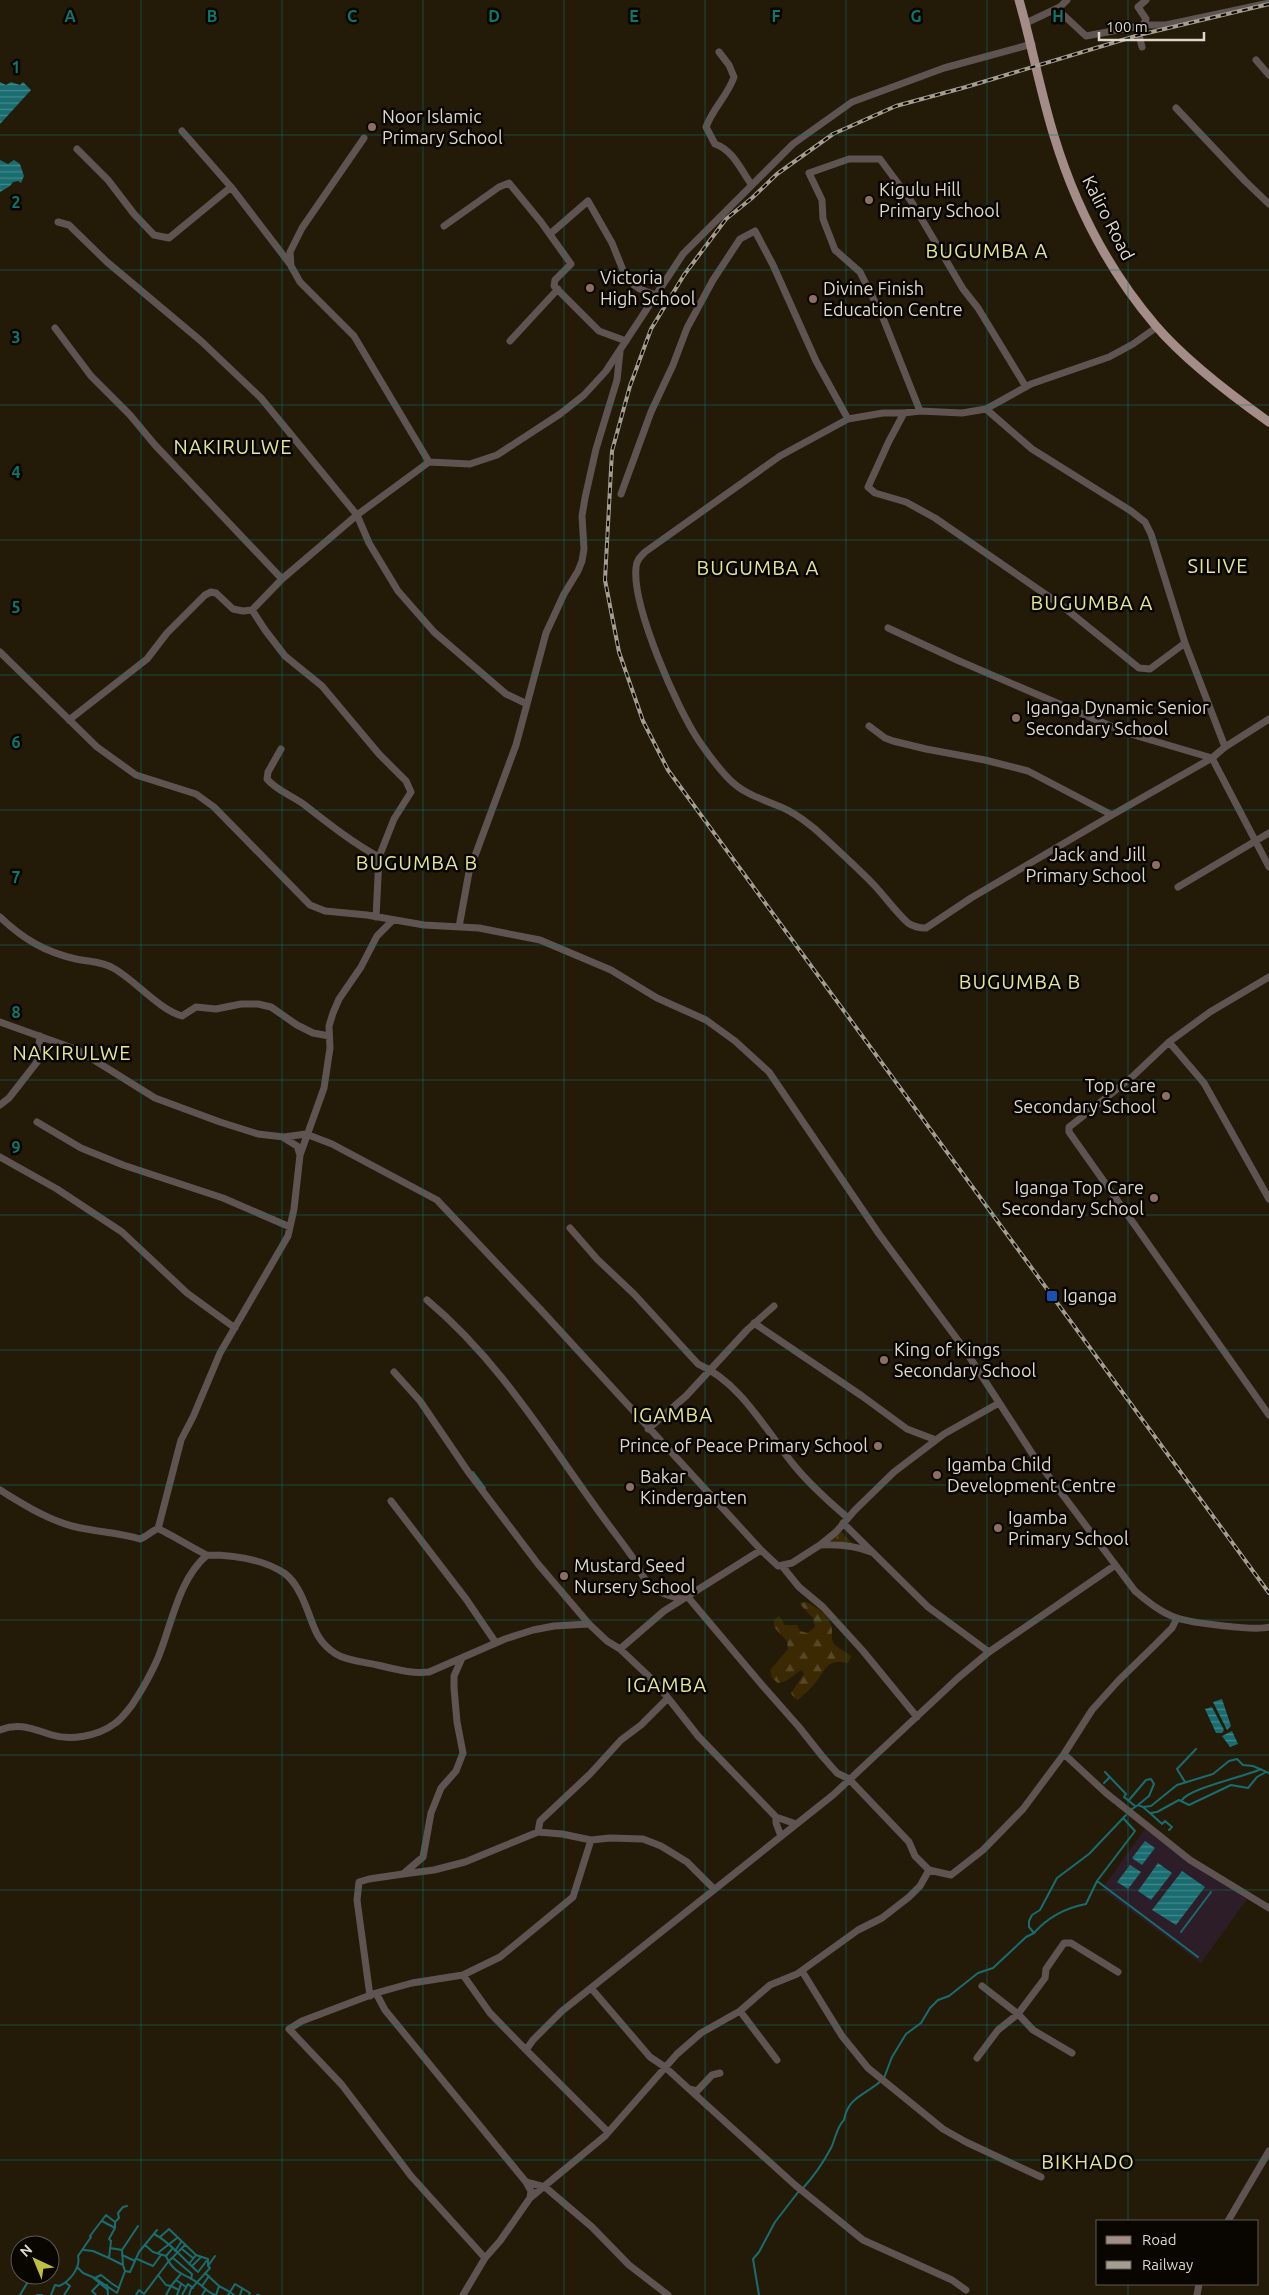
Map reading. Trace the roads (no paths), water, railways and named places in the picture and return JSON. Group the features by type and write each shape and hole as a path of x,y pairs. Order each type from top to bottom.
{"main road":[{"name":"Kaliro Road","path":"1019,0 1032,44 1054,137 1076,194 1106,258 1157,327 1210,377 1269,422"}],"street":[{"path":"1026,23 1057,9 1067,0"},
{"path":"1142,47 1139,35 1146,19 1138,7 1146,0"},
{"path":"1057,9 1086,36 1145,25 1166,25 1269,3"},
{"path":"69,720 147,659 167,633 205,595 211,592 216,593 234,609 252,610 282,579 357,515 429,462 470,464 497,456 560,414 584,395 606,371 683,254 750,184 793,144 852,102 944,68 1032,44"},
{"path":"719,52 729,65 734,76 731,87 715,109 706,127 715,144 722,146 734,158 750,184"},
{"path":"1256,60 1269,74"},
{"path":"1176,108 1269,204"},
{"path":"182,132 231,187 291,266 300,282 354,336 429,462"},
{"path":"291,266 290,252 302,228 364,138"},
{"path":"77,149 108,180 134,214 154,235 169,238 231,187"},
{"path":"920,411 883,318 864,279 860,272 835,250 823,219 822,200 809,173 849,160 880,159 911,201 963,289 978,308 1026,387"},
{"path":"444,226 509,182 571,264 555,280 554,286 599,331 626,341"},
{"path":"550,234 588,201 612,242 627,280 655,296"},
{"path":"58,222 70,225 107,262 201,341 261,398 357,515 369,544 398,591 434,632 506,694 527,704"},
{"path":"622,494 651,412 673,365 687,328 713,280 740,239 755,231 773,265 816,361 848,418"},
{"path":"510,341 558,289"},
{"path":"1157,327 1110,357 1026,387 986,409 962,413 920,411 866,414 848,418 780,456 698,513 638,558 636,568 637,589 648,629 683,713 699,740 730,780 751,796 777,805 809,824 874,886 909,924 917,928 926,928 971,898 1212,758 1225,747 1269,719"},
{"path":"55,328 91,376 130,415 155,445 282,579"},
{"path":"459,927 469,872 487,821 506,779 546,633 582,561 584,549 583,507 596,449 618,380 620,350"},
{"path":"986,409 1032,449 1131,511 1145,522 1151,534 1185,643 1225,747"},
{"path":"904,413 888,441 868,487 874,493 906,502 935,518 1061,606 1139,668 1150,669 1185,643"},
{"path":"252,610 264,630 285,656 322,686 378,754 406,781 411,792 394,819 379,857 376,917"},
{"path":"888,628 957,660 1127,733 1212,758 1269,867"},
{"path":"0,652 97,748 136,775 196,794 214,807 310,905 325,911 376,917 424,926 459,927 512,933 540,940 611,970 657,998 706,1020 735,1041 768,1072 879,1234 946,1321 1035,1458 1114,1566 1135,1591 1152,1605 1177,1618 1247,1629 1269,1627"},
{"path":"869,726 885,738 894,741 1028,771 1112,815"},
{"path":"281,749 268,772 267,779 273,786 305,805 360,847 379,857"},
{"path":"1178,887 1269,833"},
{"path":"0,917 20,936 55,953 78,960 98,961 115,968 142,991 174,1014 182,1016 196,1007 216,1009 241,1004 258,1004 270,1007 297,1025 314,1033 329,1036"},
{"path":"158,1529 180,1440 193,1416 220,1353 236,1328 256,1289 284,1246 290,1227 300,1155 305,1146 306,1134 324,1088 330,1048 329,1026 339,999 361,967 377,936 393,920"},
{"path":"1269,977 1210,1012 1169,1042 1132,1077 1069,1127 1069,1132 1269,1414"},
{"path":"0,1022 78,1050 155,1098 243,1130 284,1137 306,1134 332,1144 437,1200 540,1309 760,1550 778,1566 792,1563 820,1545 894,1472 936,1440 999,1403"},
{"path":"0,1105 9,1098 37,1062 40,1036"},
{"path":"1169,1042 1204,1083 1269,1199"},
{"path":"37,1122 80,1148 131,1168 223,1198 290,1227"},
{"path":"284,1137 297,1146 300,1155"},
{"path":"0,1157 56,1189 122,1232 187,1293 236,1328"},
{"path":"570,1228 597,1259 641,1302 698,1364 711,1370 735,1390 810,1484 928,1607 989,1652"},
{"path":"427,1300 445,1315 518,1396 574,1474 595,1508 634,1559 648,1583 663,1594 684,1597 799,1727 837,1773 849,1779 909,1842 915,1856 929,1870 951,1875 983,1850 1023,1809 1064,1754 1092,1710 1119,1680 1172,1628 1177,1618"},
{"path":"648,1429 711,1370 725,1352 754,1323 774,1306"},
{"path":"754,1323 907,1429 936,1440"},
{"path":"394,1372 420,1400 469,1473 538,1564 589,1624 607,1641 620,1649 657,1684 698,1736 776,1817 796,1824"},
{"path":"0,1490 48,1518 73,1526 140,1539 158,1529 164,1529 185,1545 207,1555 242,1557 285,1573 296,1587 305,1604 313,1630 324,1644 338,1655 416,1674 429,1672 496,1643 533,1630 554,1626 589,1624"},
{"path":"392,1501 466,1599 496,1643"},
{"path":"820,1545 837,1544 860,1548 876,1554"},
{"path":"620,1649 684,1597 760,1550"},
{"path":"0,1730 16,1726 34,1728 53,1735 72,1738 114,1724 140,1694 158,1659 189,1576 197,1563 207,1555"},
{"path":"782,1566 799,1587 823,1607 850,1637 917,1717"},
{"path":"526,2050 533,2040 562,2011 833,1795 958,1678 989,1652 1114,1566"},
{"path":"403,1874 423,1857 431,1813 441,1788 456,1771 463,1753 457,1722 454,1688 454,1676 462,1658"},
{"path":"538,1832 540,1821 590,1774 621,1740 641,1725 668,1698"},
{"path":"1064,1754 1106,1793 1190,1860 1269,1908"},
{"path":"776,1817 776,1823 781,1836"},
{"path":"530,2198 531,2192 526,2182 373,1995 357,1900 359,1882 434,1870 465,1862 538,1832 562,1834 591,1840 610,1838 643,1840 661,1846 687,1862 714,1890"},
{"path":"485,2258 411,2176 342,2084 288,2029 302,2021 373,1995 412,1983 463,1975 500,1957 573,1897 591,1840"},
{"path":"463,2295 485,2258 500,2241 530,2198 608,2132 665,2067 701,2032 740,2010 770,1985 802,1971 847,1937 882,1918 920,1886 929,1870"},
{"path":"977,2058 998,2030 1018,2014 1045,1978 1046,1968 1064,1943 1071,1943 1118,1972"},
{"path":"802,1971 842,2036 868,2068 943,2129 981,2150 1041,2177"},
{"path":"463,1975 490,2013 608,2132"},
{"path":"982,1986 1018,2014 1033,2030 1072,2053"},
{"path":"591,1988 650,2057 665,2067 690,2089 804,2193 863,2240 952,2280 966,2290"},
{"path":"740,2010 777,2060"},
{"path":"690,2089 697,2091 712,2075 720,2073"},
{"path":"1229,2220 1269,2151"},
{"path":"526,2182 545,2187 592,2226 629,2265 668,2295"}],"water":[{"path":"0,82 6,85 11,82 20,85 23,82 31,90 0,124"},
{"path":"0,160 8,164 14,160 20,164 24,176 21,183 18,181 13,182 0,192"},
{"path":"1222,1699 1231,1726 1227,1730 1213,1702"},
{"path":"1212,1707 1224,1730 1222,1733 1216,1733 1205,1709"},
{"path":"1232,1731 1238,1744 1230,1747 1222,1736"},
{"path":"1145,1841 1155,1848 1142,1865 1132,1858"},
{"path":"1158,1863 1172,1873 1151,1900 1138,1891"},
{"path":"1130,1865 1141,1872 1128,1889 1117,1882"},
{"path":"1182,1871 1205,1887 1176,1925 1152,1910"}],"waterway":[{"path":"473,1472 485,1488"},
{"path":"1185,1782 1177,1769 1196,1749"},
{"path":"1132,1809 1138,1805 1143,1807 1151,1806 1177,1785 1213,1774 1229,1761 1237,1759 1243,1765 1253,1766 1269,1773"},
{"path":"1182,1800 1195,1791 1261,1769"},
{"path":"1105,1772 1126,1794 1124,1797 1135,1806"},
{"path":"1143,1807 1150,1813 1157,1812 1179,1800 1189,1805 1231,1785 1248,1788 1257,1777 1266,1772"},
{"path":"1104,1783 1110,1777"},
{"path":"1129,1800 1146,1780 1151,1779 1154,1784 1149,1796 1138,1805"},
{"path":"1150,1813 1162,1824 1165,1821 1172,1827 1169,1830"},
{"path":"884,2078 892,2057 906,2034 921,2023 930,2008 938,2000 949,1996 978,1973 993,1968 1026,1937 1034,1933 1029,1927 1029,1921 1032,1915 1040,1910 1057,1878 1089,1854 1126,1815"},
{"path":"1034,1933 1057,1914 1086,1904 1097,1881 1135,1831 1124,1819"},
{"path":"1097,1881 1198,1957"},
{"path":"1181,1932 1211,1892"},
{"path":"803,2188 828,2154 849,2106 858,2097 881,2081"},
{"path":"759,2295 753,2259 759,2252 775,2222 799,2191"},
{"path":"51,2295 55,2285 63,2284 76,2270 78,2256 106,2215 115,2222 119,2218 118,2213 123,2207 127,2206"},
{"path":"102,2221 115,2228"},
{"path":"84,2250 93,2251 109,2258 111,2241 109,2239 115,2228 115,2222"},
{"path":"109,2258 123,2265 122,2250 138,2226"},
{"path":"160,2237 169,2229 196,2255 208,2259 208,2266"},
{"path":"123,2265 125,2271 130,2272 139,2252 157,2230"},
{"path":"154,2234 171,2246 198,2272 208,2259"},
{"path":"159,2252 177,2238"},
{"path":"175,2251 181,2242"},
{"path":"145,2245 153,2252 166,2256 176,2270 215,2295"},
{"path":"136,2295 139,2290 144,2294 168,2262 185,2245"},
{"path":"110,2248 122,2250"},
{"path":"166,2256 172,2249"},
{"path":"182,2249 193,2258"},
{"path":"122,2255 135,2261"},
{"path":"137,2259 153,2266 161,2255"},
{"path":"189,2264 196,2255"},
{"path":"189,2295 191,2289 210,2268 208,2266 215,2256"},
{"path":"192,2266 201,2257"},
{"path":"173,2258 192,2274 191,2279"},
{"path":"77,2267 83,2273 95,2278 101,2275 110,2282"},
{"path":"95,2278 117,2293 125,2271"},
{"path":"205,2273 219,2286 216,2295"},
{"path":"158,2275 166,2285 171,2286 180,2275"},
{"path":"91,2276 108,2290"},
{"path":"202,2286 209,2276"},
{"path":"176,2280 186,2287"},
{"path":"64,2295 70,2286 66,2283"},
{"path":"111,2283 119,2288"},
{"path":"96,2295 92,2291 99,2284"},
{"path":"177,2295 181,2284"},
{"path":"182,2295 188,2284 193,2288"},
{"path":"219,2286 230,2292 235,2284 250,2293 249,2295"},
{"path":"20,2295 26,2285"},
{"path":"107,2285 108,2295"},
{"path":"166,2295 171,2286 179,2290"},
{"path":"202,2295 206,2289"},
{"path":"240,2295 242,2289"},
{"path":"228,2295 230,2292 234,2295"},
{"path":"37,2295 42,2295"}],"railway":[{"path":"1269,4 1139,35 896,106 833,134 777,174 726,219 684,275 651,329 630,386 612,451 605,580 619,652 643,721 668,770 1269,1593"}],"place":[{"name":"Noor Islamic Primary School","path":"372,127"},
{"name":"Kigulu Hill Primary School","path":"869,200"},
{"name":"Victoria High School","path":"590,288"},
{"name":"Divine Finish Education Centre","path":"813,299"},
{"name":"Iganga Dynamic Senior Secondary School","path":"1016,718"},
{"name":"Jack and Jill Primary School","path":"1156,865"},
{"name":"Top Care Secondary School","path":"1166,1096"},
{"name":"Iganga Top Care Secondary School","path":"1154,1198"},
{"name":"Iganga","path":"1052,1296"},
{"name":"King of Kings Secondary School","path":"884,1360"},
{"name":"Prince of Peace Primary School","path":"878,1446"},
{"name":"Igamba Child Development Centre","path":"937,1475"},
{"name":"Bakar Kindergarten","path":"630,1487"},
{"name":"Igamba Primary School","path":"998,1528"},
{"name":"Mustard Seed Nursery School","path":"564,1576"}],"district":[{"name":"BUGUMBA A","path":"987,251"},
{"name":"NAKIRULWE","path":"233,447"},
{"name":"SILIVE","path":"1218,566"},
{"name":"BUGUMBA A","path":"758,568"},
{"name":"BUGUMBA A","path":"1092,603"},
{"name":"BUGUMBA B","path":"417,863"},
{"name":"BUGUMBA B","path":"1020,982"},
{"name":"NAKIRULWE","path":"72,1053"},
{"name":"IGAMBA","path":"673,1415"},
{"name":"IGAMBA","path":"667,1685"},
{"name":"BIKHADO","path":"1088,2162"}]}
